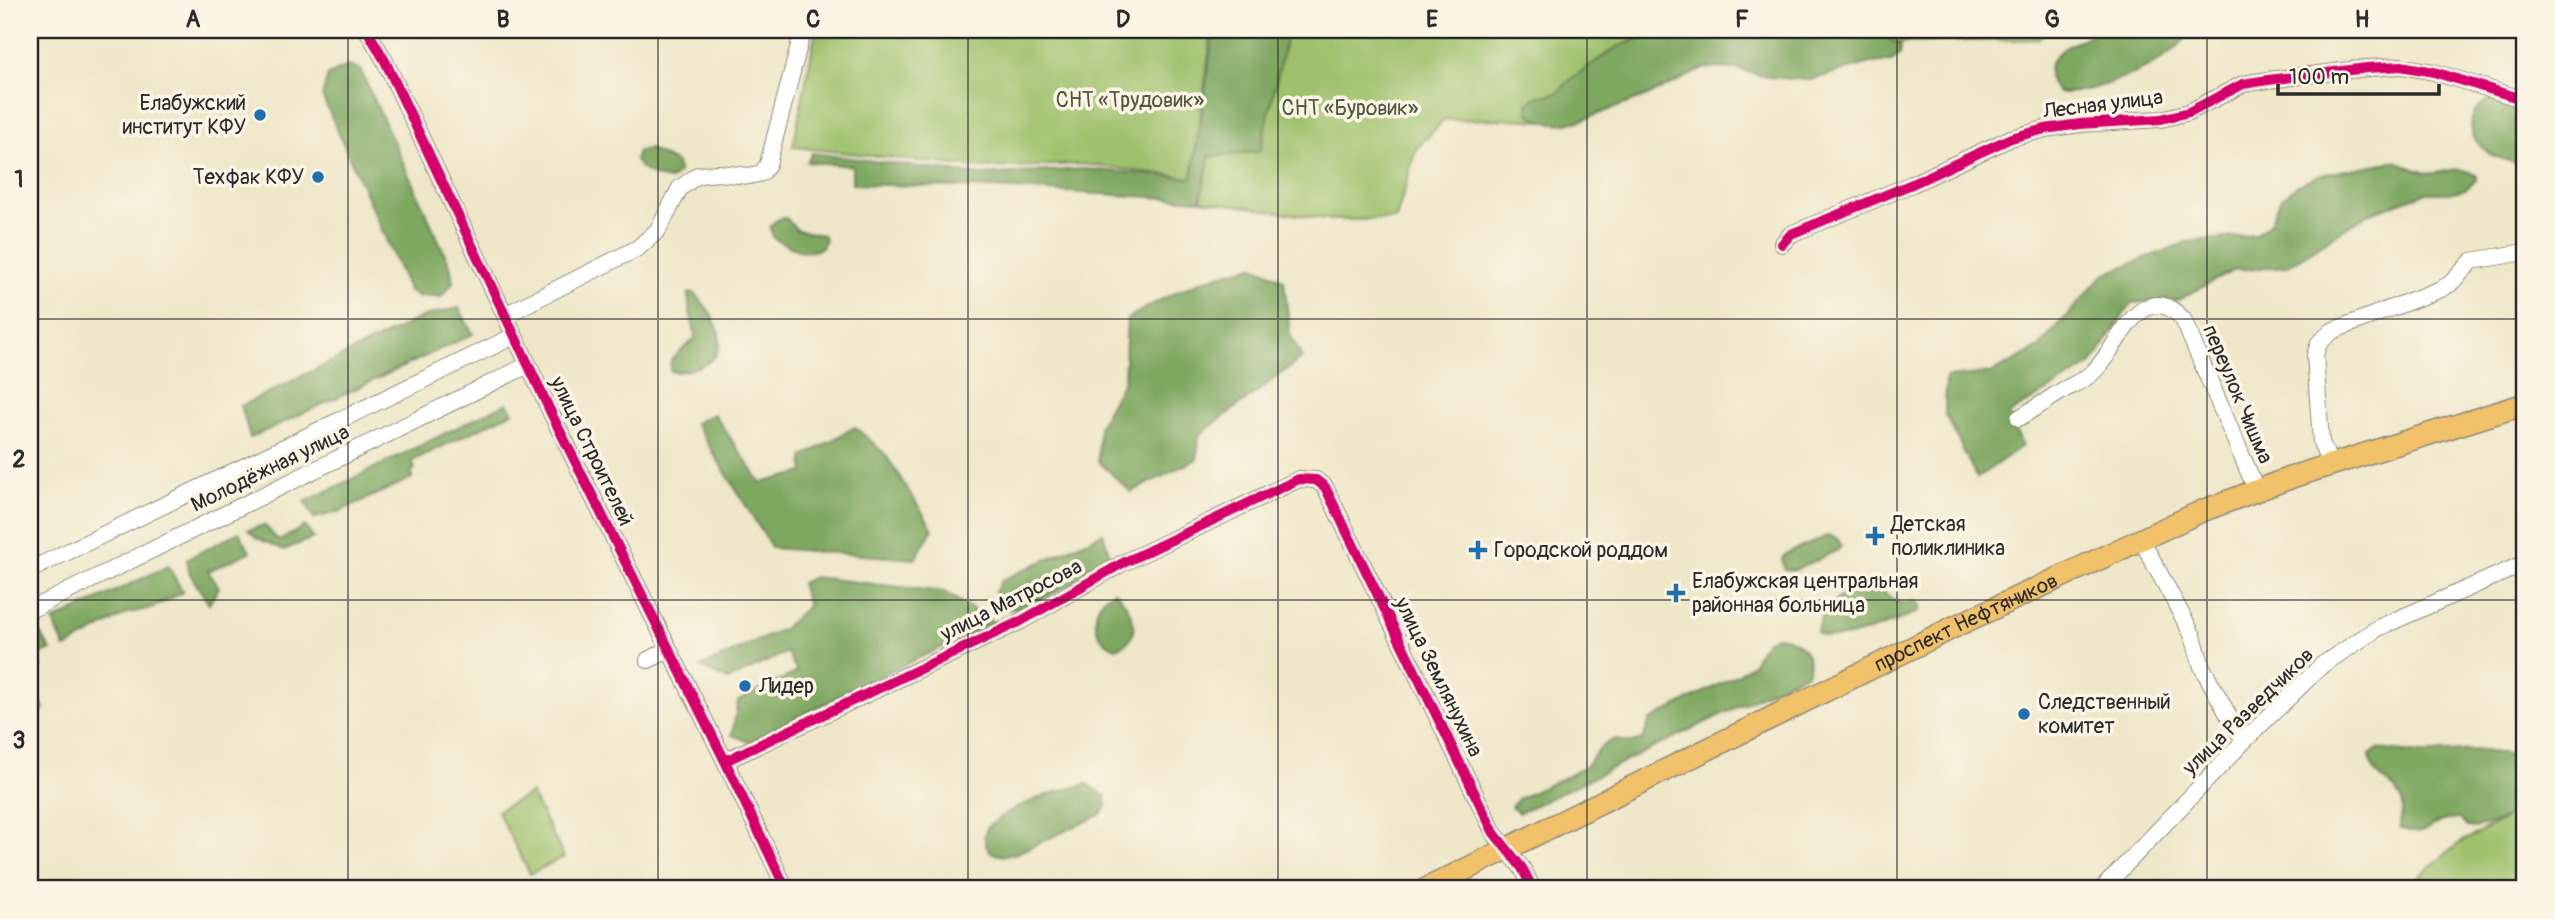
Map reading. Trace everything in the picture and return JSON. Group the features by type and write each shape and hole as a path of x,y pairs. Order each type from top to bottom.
{"main road":[{"name":"проспект Нефтяников","path":"1426,889 1956,626 2141,539 2256,489 2525,404"}],"street":[{"name":"улица Строителей","path":"367,30 391,73 528,365 786,889"},
{"path":"505,315 638,248 658,230 676,195 688,181 707,173 756,176 762,173 768,164 803,30"},
{"name":"Лесная улица","path":"1782,244 1791,234 1913,184 2011,138 2080,124 2161,119 2189,112 2244,85 2256,82 2401,66 2434,72 2525,100"},
{"path":"2330,465 2321,442 2315,355 2325,337 2341,327 2441,289 2450,284 2472,261 2525,252"},
{"name":"переулок Чишма","path":"2018,418 2091,375 2138,312 2153,306 2171,309 2183,319 2256,489"},
{"name":"Молодёжная улица","path":"30,570 514,336"},
{"name":"Молодёжная улица","path":"30,610 528,365"},
{"name":"улица Матросова","path":"725,761 1021,621 1121,564 1214,518 1300,479 1316,480"},
{"name":"улица Землянухина","path":"1316,480 1325,487 1330,496 1494,833 1509,849 1533,889"},
{"path":"2141,539 2193,636 2202,667 2237,731 2247,738"},
{"name":"улица Разведчиков","path":"2102,889 2247,738 2322,665 2378,628 2525,563"},
{"path":"649,660 670,650"}],"green space":[{"name":"СНТ «Трудовик»","path":"816,30 1212,30 1192,178 1083,164 983,168 793,147"},
{"path":"1214,30 1288,30 1260,151 1209,157 1201,200 996,188 852,184 852,166 807,162 812,153 981,175 1084,169 1192,178"},
{"name":"СНТ «Буровик»","path":"1288,30 2049,30 2037,39 1729,48 1564,122 1444,120 1416,149 1396,219 1332,220 1201,200 1209,157 1260,151"},
{"path":"1683,30 1824,30 1881,35 1901,45 1900,55 1891,61 1870,63 1810,80 1768,77 1737,69 1705,68 1647,96 1579,121 1553,123 1529,114 1528,104 1536,97 1557,93 1572,78 1617,47 1637,39"},
{"path":"2102,30 2195,30 2166,56 2129,76 2082,91 2057,92 2050,79 2049,69 2053,60 2069,45"},
{"path":"348,66 360,69 450,265 453,282 441,297 418,296 409,291 322,96 328,75"},
{"path":"2488,100 2525,109 2525,166 2494,156 2474,137 2471,121 2474,113"},
{"path":"649,149 676,163 679,173 670,180 642,169 635,161 638,151"},
{"path":"2395,161 2427,173 2461,170 2476,175 2476,180 2466,189 2448,193 2425,193 2368,214 2287,266 2234,270 2178,300 2131,303 2091,365 2009,414 2022,446 1977,478 1945,414 1946,377 1992,373 2039,347 2104,274 2187,242 2256,235 2270,223 2280,200 2296,186 2319,175"},
{"path":"786,218 797,230 823,235 825,240 822,247 804,251 774,238 770,228 776,220"},
{"path":"1254,266 1284,280 1290,334 1302,358 1199,435 1197,459 1131,492 1098,461 1099,426 1124,380 1127,319 1188,287"},
{"path":"689,293 694,293 715,322 719,343 716,353 709,361 687,370 670,371 671,360 695,338"},
{"path":"459,308 473,334 250,438 241,406 424,316"},
{"path":"507,403 513,412 412,461 415,469 412,471 412,478 338,512 314,518 305,502"},
{"path":"714,414 761,483 804,472 803,457 855,427 885,454 933,529 915,559 772,548 695,423"},
{"path":"264,525 279,541 305,526 313,538 284,550 257,538 248,530"},
{"path":"239,532 250,552 208,571 219,587 209,604 190,574 187,559"},
{"path":"1103,533 1112,562 1024,609 1005,609 995,592 1002,580"},
{"path":"1827,536 1839,541 1841,546 1838,550 1795,570 1784,569 1782,558 1786,554"},
{"path":"168,566 183,592 152,608 128,613 65,648 53,621"},
{"path":"813,577 944,592 995,623 873,679 749,742 732,735 738,701 797,672 787,652 728,680 701,667 783,629 808,606 801,583"},
{"path":"1868,584 1894,600 1907,603 1916,601 1920,610 1853,635 1827,637 1817,633 1823,615 1835,601"},
{"path":"1115,591 1131,614 1134,630 1126,643 1116,648 1101,636 1096,620 1100,603"},
{"path":"37,628 51,650 33,658 41,667 30,673 30,632"},
{"path":"1776,636 1796,642 1801,647 1808,659 1807,673 1519,813 1511,807 1518,799 1584,768 1601,747 1611,741 1616,739 1631,743 1642,740 1650,720 1739,674 1752,664 1766,641"},
{"path":"30,677 44,709 30,720"},
{"path":"2378,749 2420,754 2474,750 2525,756 2525,806 2482,826 2467,827 2460,819 2451,819 2418,832 2400,828 2402,800 2379,776 2372,764 2370,755"},
{"path":"1088,784 1105,796 1107,807 1100,815 1015,854 998,855 987,847 986,831 1000,817 1036,799"},
{"path":"531,793 564,857 530,874 497,811"},
{"path":"2525,808 2525,889 2404,889 2458,844"}],"cycle path":[{"path":"367,30 385,61 553,417 786,889"},
{"path":"1782,244 1791,234 1912,184 2011,138 2080,124 2161,119 2189,112 2243,84 2401,66 2434,72 2525,100"},
{"path":"725,761 1021,621 1121,564 1299,479 1316,480 1325,487 1494,833 1522,868 1533,889"}],"place":[{"name":"Елабужский институт КФУ","path":"260,115"},
{"name":"Техфак КФУ","path":"318,177"},
{"name":"Детская поликлиника","path":"1875,536"},
{"name":"Городской роддом","path":"1478,550"},
{"name":"Елабужская центральная районная больница","path":"1676,593"},
{"name":"Лидер","path":"745,686"},
{"name":"Следственный комитет","path":"2024,714"}]}
